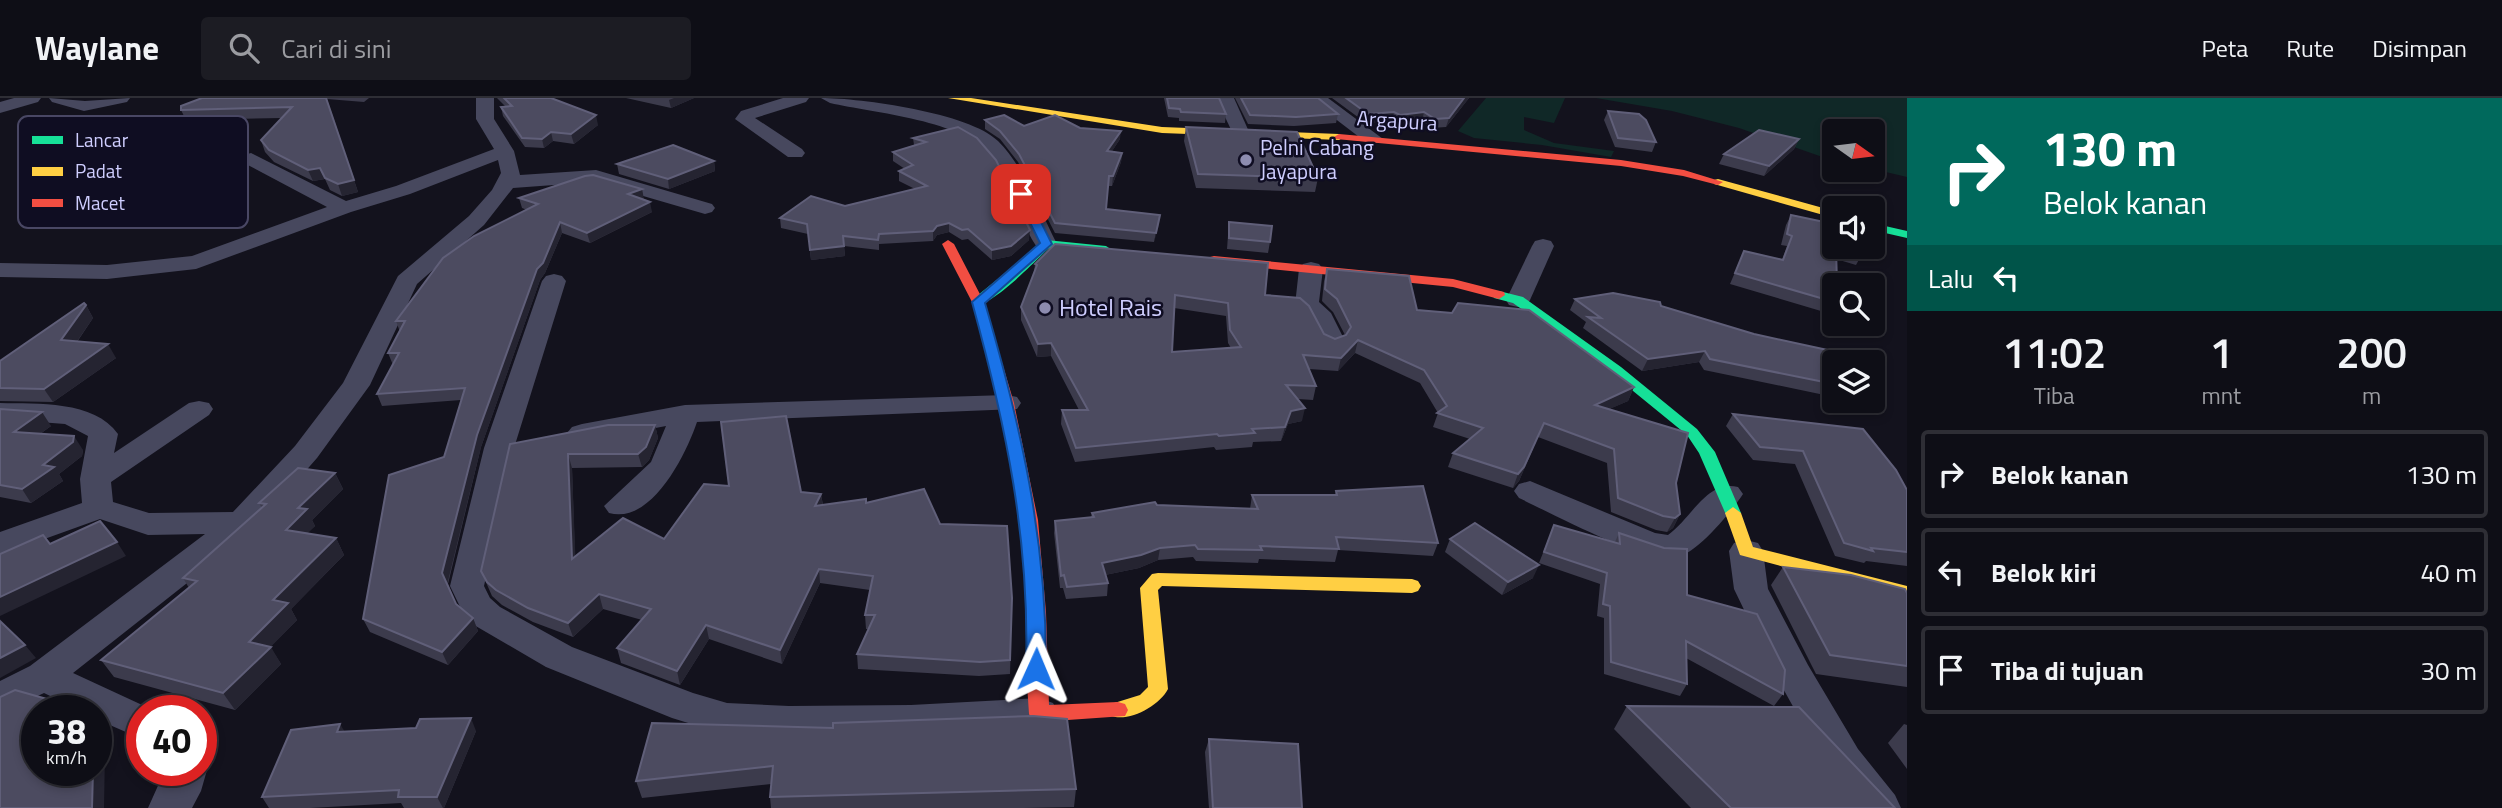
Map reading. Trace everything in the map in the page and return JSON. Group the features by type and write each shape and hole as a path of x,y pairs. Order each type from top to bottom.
{"main road":[{"name":"Argapura","path":"953,98 1127,126 1374,139 1535,153 1684,173 1822,212"},
{"path":"1885,229 1907,235"},
{"path":"948,244 978,302 1007,403 1029,520 1037,612 1036,669 1039,714 1114,711 1147,701 1158,689 1149,588 1158,579 1412,586"},
{"path":"978,302 1046,244 1127,252"},
{"path":"1192,258 1453,283 1518,300 1616,370 1692,432 1707,452 1727,494 1746,551 1907,593"}],"street":[{"path":"58,98 84,106 121,98"},
{"path":"0,699 43,676 242,523 306,452 356,385 406,281 418,268 480,220 503,192 511,173 505,151 485,119 485,98"},
{"path":"795,153 744,119 747,115 800,98"},
{"path":"830,98 891,109 961,129 990,143 1021,194 1046,244"},
{"path":"1224,98 1241,134"},
{"path":"1317,98 1374,139"},
{"path":"0,108 24,99"},
{"path":"0,270 107,272 186,264 218,256 505,151"},
{"path":"251,159 344,208"},
{"path":"507,182 596,176 705,208"},
{"path":"1518,300 1543,246"},
{"path":"1311,269 1307,305 1319,313 1332,341"},
{"path":"554,281 525,443 469,574 467,586 470,597 487,616 559,657 687,707 727,719 789,722 911,721 1039,714"},
{"path":"525,443 685,414 1007,403"},
{"path":"0,544 97,494 199,409"},
{"path":"0,411 74,418 93,423 103,434 97,494"},
{"path":"620,506 656,478 670,458 685,414"},
{"path":"1531,491 1649,544 1673,547 1683,541 1727,494"},
{"path":"97,494 122,518 148,524 242,523"},
{"path":"1746,551 1751,589 1794,674 1844,761 1880,808"},
{"path":"43,676 126,715"},
{"path":"169,808 181,786"}],"green space":[{"path":"1486,98 1565,98 1554,123 1524,117 1524,130 1554,143 1614,151 1611,157 1542,145 1474,138 1458,131"},
{"path":"1596,98 1907,98 1907,177 1885,172 1885,119 1822,119 1822,157 1739,128 1672,111"}],"building":[{"path":"202,98 326,98 354,180 338,184 325,178 320,168 308,170 269,150 261,140 292,107 181,110 181,106"},
{"path":"504,98 551,98 596,115 571,134 551,132 542,139 522,138 501,107 512,106"},
{"path":"1167,98 1219,98 1226,114 1181,112 1180,109 1169,108"},
{"path":"1241,98 1318,98 1338,114 1296,117 1250,115"},
{"path":"1346,98 1464,98 1449,118 1435,119 1424,112 1400,115 1394,112 1368,114"},
{"path":"1608,111 1639,114 1646,120 1656,142 1618,138"},
{"path":"1004,115 1024,126 1055,115 1080,128 1121,131 1107,151 1122,153 1113,176 1109,176 1106,209 1160,215 1156,233 1055,223 1019,154 1000,131 985,120"},
{"path":"958,127 977,138 996,160 1030,230 1011,246 992,250 968,229 962,230 949,223 937,226 933,231 879,234 878,240 843,236 844,246 810,250 807,224 780,218 811,196 845,206 927,186 899,171 913,165 893,152 926,142 913,138"},
{"path":"1186,127 1297,132 1318,178 1198,174"},
{"path":"1759,130 1799,139 1769,166 1724,154"},
{"path":"673,145 714,161 668,179 617,164"},
{"path":"593,175 642,189 628,194 650,202 587,233 560,222 543,263 537,269 477,435 442,573 456,604 473,618 442,652 363,619 389,475 444,457 465,388 377,394 399,353 388,353 405,321 396,321 443,258 474,236 538,204 519,198"},
{"path":"1791,215 1822,221 1822,259 1836,259 1837,273 1822,273 1822,298 1735,273 1744,251 1783,260 1792,236 1787,234"},
{"path":"1229,222 1272,226 1270,242 1229,238"},
{"path":"1055,244 1268,263 1265,295 1300,298 1309,306 1324,334 1335,339 1346,335 1351,327 1337,299 1325,289 1327,269 1409,276 1417,310 1452,313 1458,303 1529,310 1634,387 1595,405 1688,433 1676,483 1680,514 1675,518 1663,516 1618,498 1614,449 1544,423 1524,467 1518,474 1453,453 1483,428 1437,413 1447,406 1424,370 1358,340 1341,358 1303,355 1316,386 1286,385 1305,408 1291,411 1285,427 1252,429 1255,433 1217,434 1076,448 1062,410 1088,410 1051,343 1038,344 1021,307 1037,265 1035,264","holes":["1175,295 1228,303 1230,330 1241,347 1172,352"]},
{"path":"1613,293 1660,302 1661,306 1754,334 1827,350 1822,350 1822,382 1710,359 1705,351 1648,359 1588,317 1601,318 1575,299"},
{"path":"84,303 86,305 61,340 108,344 44,389 0,388 0,361"},
{"path":"0,409 42,412 14,432 74,436 73,442 43,465 54,467 22,489 0,485"},
{"path":"1733,414 1863,429 1896,470 1907,490 1907,552 1871,548 1873,551 1844,543 1803,451 1760,447"},
{"path":"786,416 801,492 821,494 815,506 866,499 866,503 924,489 940,524 1007,526 1012,598 1010,660 980,662 857,654 875,615 865,615 873,576 819,569 780,650 706,625 677,671 617,648 651,609 599,594 568,623 528,608 496,590 487,582 481,571 510,444 608,425 655,425 646,447 638,454 568,454 572,559 623,518 664,539 704,484 729,486 721,422"},
{"path":"298,468 335,473 298,508 307,509 286,530 336,538 273,600 288,603 249,642 271,647 223,693 101,660 197,581 183,578 266,504 259,503"},
{"path":"1423,486 1438,543 1336,537 1339,549 1260,546 1262,550 1198,549 1195,545 1160,548 1102,563 1108,583 1067,587 1064,575 1061,576 1055,521 1094,517 1092,513 1155,502 1157,505 1258,509 1252,495 1337,495 1336,491"},
{"path":"100,521 117,542 0,597 0,554 43,535 50,544"},
{"path":"1475,523 1539,565 1508,582 1450,539"},
{"path":"1554,525 1620,544 1619,533 1664,548 1687,549 1687,595 1757,614 1785,670 1783,694 1686,641 1687,684 1611,662 1610,606 1603,604 1607,573 1544,552"},
{"path":"1783,567 1851,575 1905,589 1907,666 1830,655"},
{"path":"0,621 25,645 0,658"},
{"path":"15,690 33,695 21,695 21,786 93,786 92,808 0,808 0,697"},
{"path":"1627,706 1799,707 1895,808 1731,808"},
{"path":"1033,716 1067,719 1076,789 770,797 773,766 636,781 652,723 833,728 833,723"},
{"path":"471,718 437,797 398,797 399,790 262,797 291,730 340,724 337,732 416,728 420,719"},
{"path":"1209,739 1298,744 1302,808 1213,808"}],"traffic: fast":[{"path":"1885,229 1907,235"},
{"path":"978,302 1017,272 1046,244 1106,250"},
{"path":"1499,295 1518,300 1616,370 1692,432 1707,452 1733,513"}],"traffic: slow":[{"path":"953,98 1162,130 1339,137"},
{"path":"1718,182 1822,212"},
{"path":"1733,513 1746,551 1907,593"},
{"path":"1118,710 1147,701 1158,689 1149,588 1158,579 1412,586"}],"traffic: jam":[{"path":"1339,137 1621,163 1684,173 1718,182"},
{"path":"948,244 978,302 1007,403 1029,520 1037,612 1036,669 1039,714 1118,710"},
{"path":"1214,260 1453,283 1499,295"}],"place":[{"name":"Pelni Cabang Jayapura","path":"1246,160"},
{"name":"Hotel Rais","path":"1045,308"}],"route":[{"path":"1021,194 1046,244 1017,272 978,302 1007,403 1029,520 1037,612 1036,669"}]}
